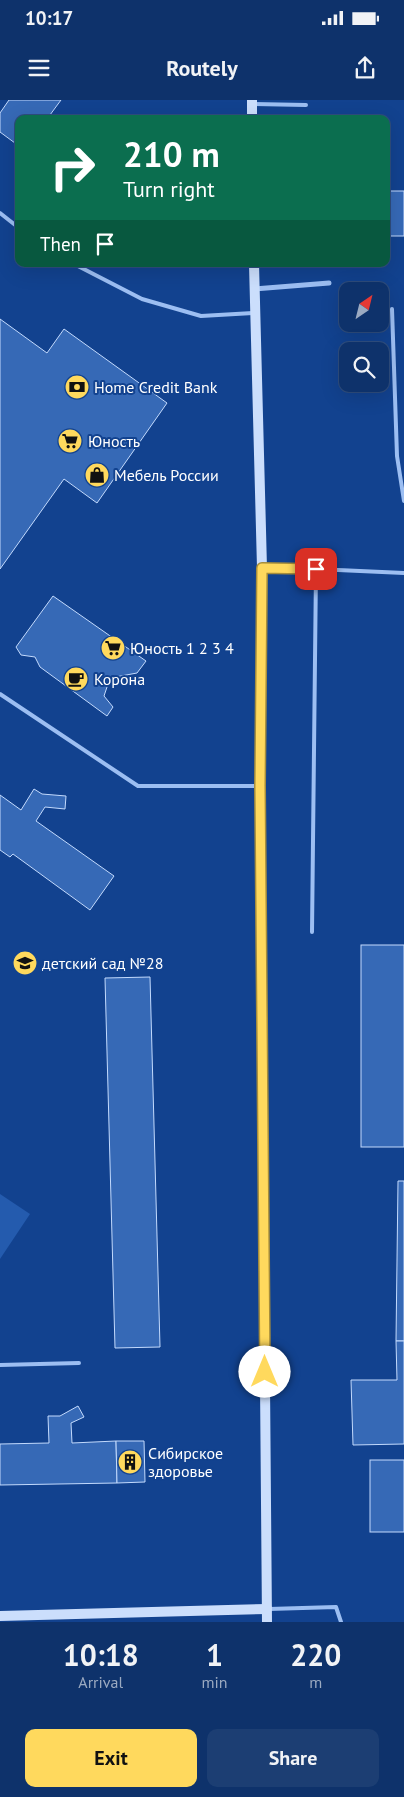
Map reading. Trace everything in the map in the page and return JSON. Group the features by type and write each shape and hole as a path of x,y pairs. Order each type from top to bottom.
{"main road":[{"path":"252,102 252,115"},
{"path":"254,267 262,568 260,786 267,1622"},
{"path":"0,1616 267,1609"}],"street":[{"path":"254,289 329,283"}],"lane":[{"path":"252,102 306,105"},
{"path":"0,213 15,225"},
{"path":"80,267 142,299 201,316 254,313"},
{"path":"392,309 397,456 404,501"},
{"path":"262,568 404,573"},
{"path":"312,932 316,569"},
{"path":"0,694 138,786 260,786"},
{"path":"0,1365 80,1363"},
{"path":"267,1609 336,1607 340,1622"}],"shaded area":[{"path":"0,1194 30,1214 0,1259"}],"building":[{"path":"9,100 61,100 50,115 15,115 15,143 0,132 0,113"},
{"path":"390,191 404,191 404,236 390,236"},
{"name":"Юность","path":"0,319 47,353 64,329 167,403 97,503 64,479 0,569"},
{"path":"53,596 146,661 137,673 110,678 104,696 113,707 107,716 40,667 35,657 21,655 16,647"},
{"path":"34,789 42,794 66,796 65,809 45,807 36,821 114,876 90,910 13,854 10,857 0,850 0,795 21,810"},
{"path":"361,945 404,945 404,1147 361,1147"},
{"path":"150,977 160,1347 115,1348 105,978"},
{"path":"398,1181 404,1181 404,1341 396,1341"},
{"path":"396,1341 404,1341 404,1444 353,1445 351,1380 397,1380"},
{"path":"78,1406 84,1417 71,1423 72,1443 116,1441 117,1483 0,1485 0,1444 49,1443 48,1416 60,1416"},
{"name":"Сибирское здоровье","path":"116,1441 144,1441 145,1482 117,1483"},
{"path":"370,1460 404,1460 404,1532 370,1532"}],"place":[{"name":"Home Credit Bank","path":"77,387"},
{"name":"Юность","path":"70,441"},
{"name":"Мебель России","path":"97,475"},
{"name":"Юность 1 2 3 4","path":"113,648"},
{"name":"Корона","path":"76,679"},
{"name":"детский сад №28","path":"25,963"},
{"name":"Сибирское здоровье","path":"130,1462"}],"route":[{"path":"265,1372 260,786 262,568 316,569"}]}
